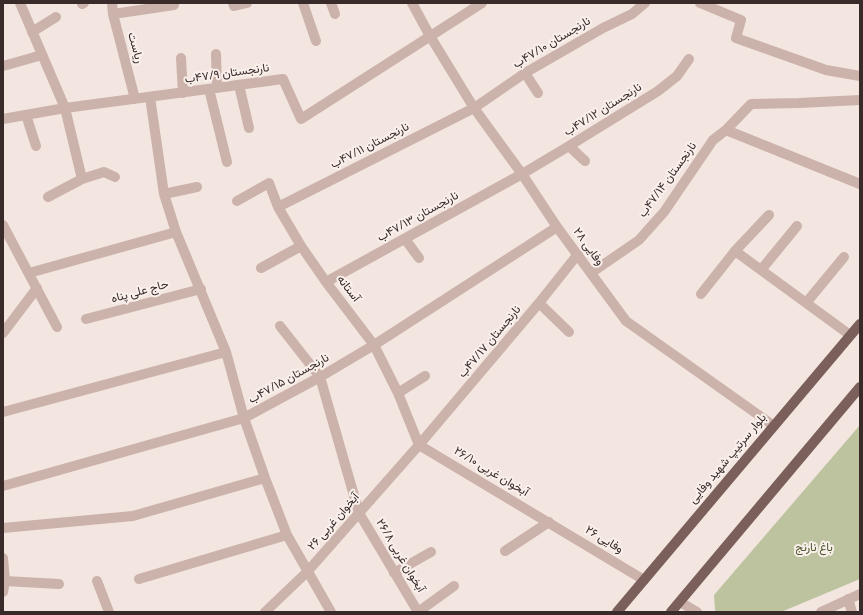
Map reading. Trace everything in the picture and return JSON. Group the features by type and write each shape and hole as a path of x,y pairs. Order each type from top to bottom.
{"main road":[{"name":"بلوار سرتیپ شهید وفایی","path":"617,612 860,324"},
{"path":"671,612 860,387"}],"street":[{"path":"20,3 65,108 82,179"},
{"name":"ریاست","path":"112,3 113,14 135,99"},
{"path":"234,5 246,3"},
{"path":"303,3 316,40"},
{"path":"331,3 335,14"},
{"name":"وفایی ۲۸","path":"412,3 430,36 474,108 522,174 557,227 626,321 774,426"},
{"path":"430,36 482,3"},
{"name":"نارنجستان ۴۷/۱۰ب","path":"474,108 526,73 603,28 632,14 645,3"},
{"path":"700,3 741,20 736,38 826,70 860,76"},
{"path":"113,14 174,5"},
{"path":"32,32 56,17"},
{"name":"نارنجستان ۴۷/۹ب","path":"3,119 65,108 283,79 300,119 430,36"},
{"path":"216,54 213,89 227,162"},
{"path":"3,66 42,56"},
{"path":"181,58 183,93"},
{"name":"نارنجستان ۴۷/۱۲ب","path":"522,174 658,91 677,76 689,59"},
{"path":"526,73 538,94"},
{"path":"239,85 249,128"},
{"path":"150,97 164,194 176,232 226,352 244,418 287,535 331,612"},
{"name":"نارنجستان ۴۷/۱۴ب","path":"591,273 639,240 664,212 713,140 726,130 751,104 860,100"},
{"name":"نارنجستان ۴۷/۱۱ب","path":"278,207 474,108"},
{"path":"26,115 36,146"},
{"path":"726,130 860,184"},
{"path":"569,146 585,161"},
{"path":"48,197 82,179 104,172 115,177"},
{"name":"نارنجستان ۴۷/۱۳ب","path":"326,282 522,174"},
{"name":"آستانه","path":"237,201 269,183 278,207 301,246 326,282 374,345 398,393 419,445"},
{"path":"164,194 197,187"},
{"path":"701,294 735,251 768,214"},
{"path":"3,225 30,273 57,327"},
{"path":"761,270 797,226"},
{"name":"نارنجستان ۴۷/۱۵ب","path":"3,486 244,418 320,377 374,345 557,227"},
{"path":"30,273 176,232"},
{"path":"406,239 419,258"},
{"path":"261,268 301,246"},
{"path":"735,251 850,336"},
{"name":"نارنجستان ۴۷/۱۷ب","path":"419,445 539,303 578,254"},
{"path":"806,303 844,257"},
{"path":"3,333 37,288"},
{"name":"حاج علی پناه","path":"86,319 200,290"},
{"path":"539,303 569,332"},
{"path":"280,326 320,377"},
{"path":"3,412 226,352"},
{"path":"398,393 425,376"},
{"name":"آبخوان غربی ۲۶/۸","path":"320,377 359,513 418,612"},
{"name":"آبخوان غربی ۲۶","path":"265,612 307,572 419,445"},
{"name":"آبخوان غربی ۲۶/۱۰","path":"419,445 549,522"},
{"path":"3,528 133,516 265,478"},
{"path":"505,551 549,522"},
{"name":"وفایی ۲۶","path":"549,522 644,580"},
{"path":"139,579 287,535"},
{"path":"394,573 431,552"},
{"path":"3,558 5,581 3,592"},
{"path":"5,581 59,584"},
{"path":"98,581 109,612"},
{"path":"418,612 454,586"},
{"path":"820,612 860,594"},
{"path":"848,599 852,612"},
{"path":"680,602 697,612"}],"green space":[{"name":"باغ نارنج","path":"860,425 860,579 781,612 717,612 715,610 714,595"}]}
